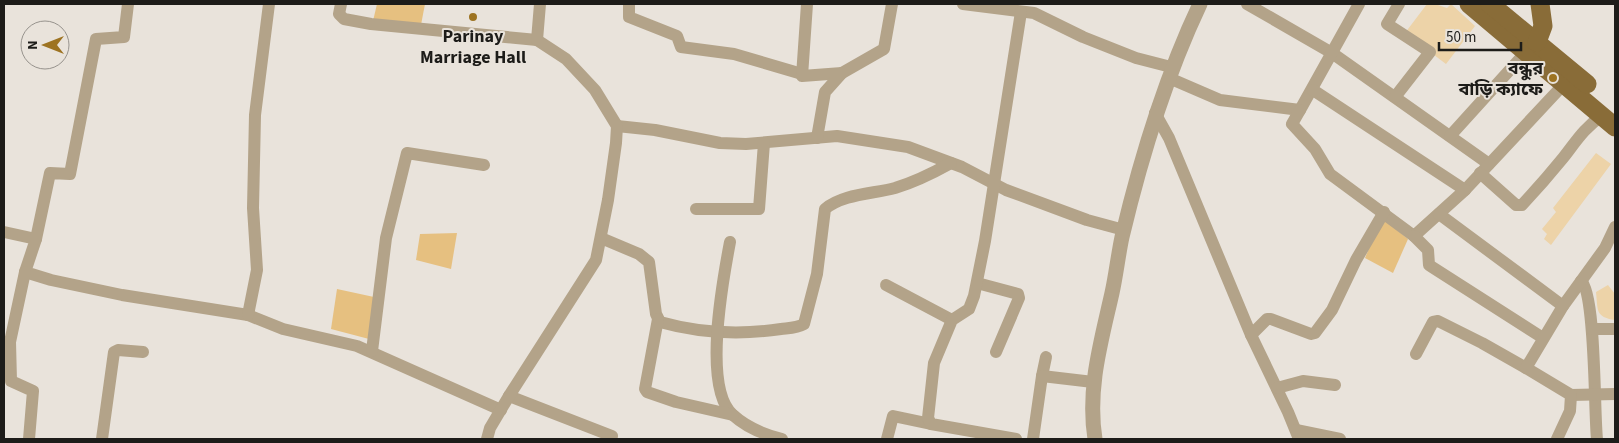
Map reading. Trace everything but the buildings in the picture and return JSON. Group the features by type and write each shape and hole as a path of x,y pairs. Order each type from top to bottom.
{"main road":[{"path":"1469,4 1532,47 1611,117"},
{"path":"1490,4 1565,83 1611,117"},
{"path":"1532,47 1543,26 1540,4"}],"street":[{"path":"29,439 33,391 11,381 7,342 36,238 50,173 70,174 96,39 124,37 128,4"},
{"path":"248,315 257,270 252,208 256,115 269,4"},
{"path":"341,4 338,14 344,19 371,24 538,40 566,59 589,84 617,126 615,152 596,260 501,410 487,439"},
{"path":"538,40 540,4"},
{"path":"629,4 629,17 677,36 680,47 734,54 802,74 802,76 842,73"},
{"path":"802,74 807,4"},
{"path":"817,138 825,92 842,73 884,49 892,4"},
{"path":"963,4 1034,14 1083,37 1170,73 1220,100 1300,110"},
{"path":"1095,439 1091,415 1093,382 1124,230 1155,113 1200,4"},
{"path":"1246,4 1332,53 1450,136 1484,168 1516,205 1522,205 1545,180 1575,139 1590,124 1611,117"},
{"path":"1359,4 1313,90 1292,124 1314,148 1325,169 1384,212 1428,250 1429,262 1432,267 1543,338"},
{"path":"1395,97 1430,52 1387,24 1399,4"},
{"path":"931,424 928,418 934,363 952,320 969,309 977,283 1021,12"},
{"path":"1450,136 1532,47"},
{"path":"1414,236 1465,190 1565,83"},
{"path":"1313,90 1465,190"},
{"path":"1155,113 1168,138 1251,335 1297,435 1340,439"},
{"path":"617,126 655,130 720,143 764,143 837,136 908,148 951,163 994,184 1059,210 1124,230"},
{"path":"696,209 759,209 764,143"},
{"path":"372,351 386,238 407,153 484,166"},
{"path":"658,319 666,324 717,332 757,333 804,324 817,274 825,209 836,202 896,187 925,177 951,163"},
{"path":"1251,335 1267,319 1311,334 1314,333 1332,310 1356,260 1384,212"},
{"path":"1439,214 1563,306"},
{"path":"1526,368 1563,306 1605,248 1615,227"},
{"path":"4,232 36,238"},
{"path":"601,238 639,254 649,262 658,319 645,389 647,392 676,402 733,415 768,437 782,439"},
{"path":"730,242 717,332 718,366 723,399 733,415"},
{"path":"26,272 50,280 122,295 248,315 282,329 372,351 434,382 501,410"},
{"path":"1581,281 1587,288 1592,329 1597,439"},
{"path":"977,283 1018,294 1019,298 996,352"},
{"path":"886,285 952,320"},
{"path":"1416,354 1434,322 1438,321 1482,343 1571,395 1615,394"},
{"path":"1592,329 1615,329"},
{"path":"102,439 114,352 118,350 143,352"},
{"path":"1033,439 1046,357"},
{"path":"1042,376 1093,382"},
{"path":"1277,388 1303,380 1334,385"},
{"path":"1557,439 1570,411 1571,395"},
{"path":"510,396 612,436"},
{"path":"887,439 893,416 1016,439"}],"shaded area":[{"path":"377,4 425,4 420,30 373,21"},
{"path":"1427,4 1435,4 1447,8 1451,4 1475,26 1446,64 1405,33"},
{"path":"1596,153 1611,164 1551,245 1544,239 1547,234 1542,229 1556,212 1553,208"},
{"path":"1382,218 1408,239 1393,273 1365,258"},
{"path":"457,233 451,269 416,260 420,234"},
{"path":"1608,285 1615,294 1615,320 1601,315 1598,308 1596,292"},
{"path":"337,289 374,297 369,339 331,329"}],"place":[{"name":"Parinay Marriage Hall","path":"473,17"},
{"name":"বন্ধুর বাড়ি ক্যাফে","path":"1553,78"}]}
